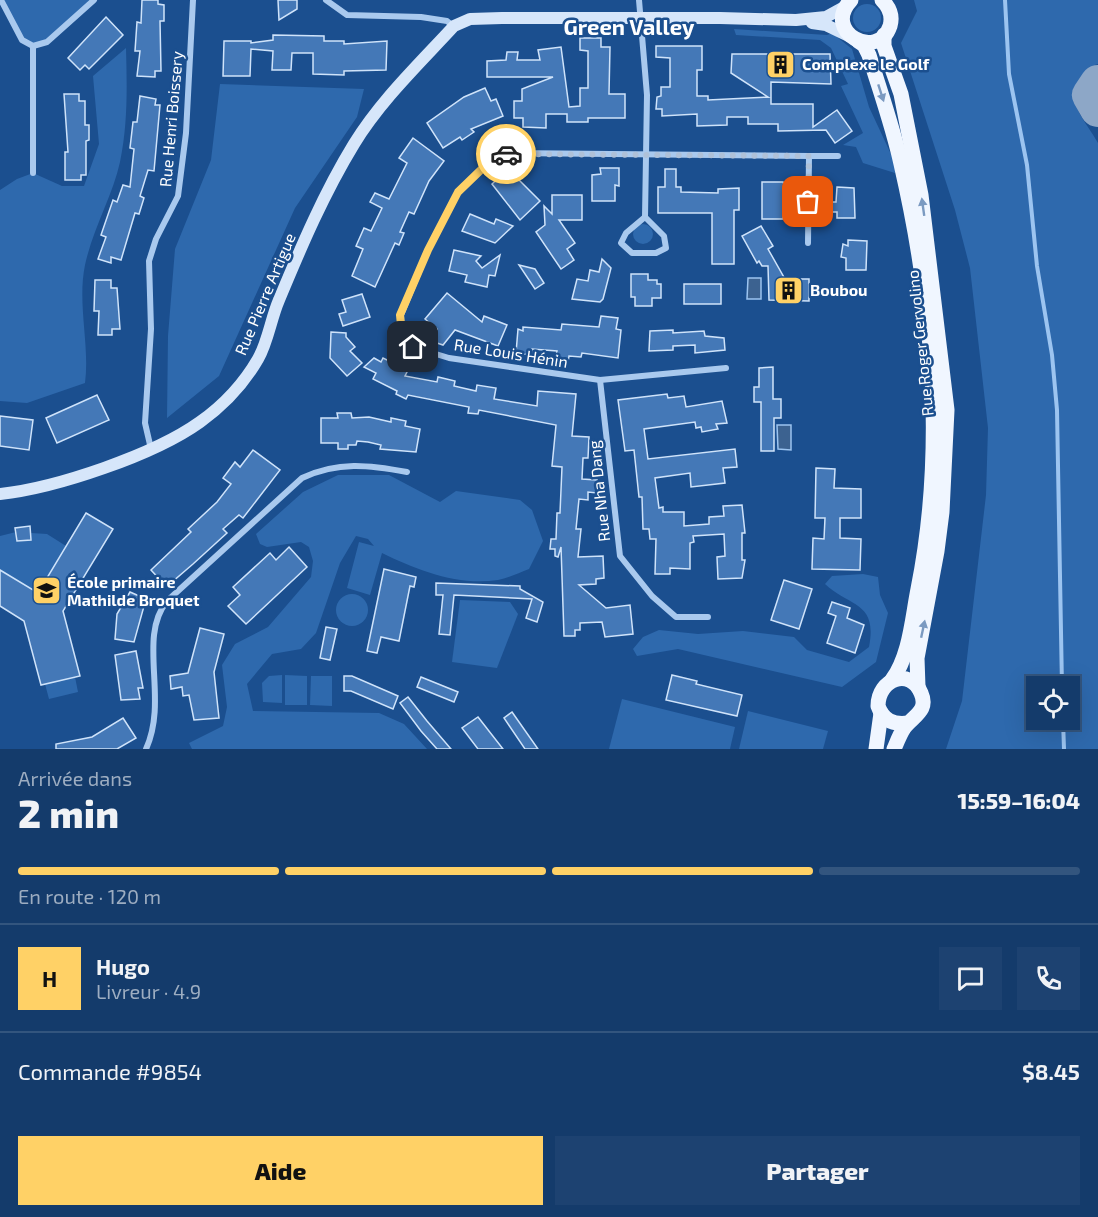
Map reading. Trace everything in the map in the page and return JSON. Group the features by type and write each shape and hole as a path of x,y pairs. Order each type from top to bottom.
{"main road":[{"name":"Rue Roger Gervolino","path":"882,0 890,12 891,19 884,34 884,46 901,94 921,195 946,400 942,512 938,551 917,658 918,687"},
{"path":"454,26 470,19 796,20 826,17 849,3"},
{"name":"Rue Roger Gervolino","path":"849,3 843,25 855,39 864,45 869,55 901,164 914,231 934,384 933,473 926,548 904,657 892,680"},
{"path":"796,20 826,26 855,39 872,42 884,34"},
{"name":"Rue Pierre Artigue","path":"0,494 70,478 151,448 199,423 236,392 259,357 278,303 304,243 354,144 377,110 454,26"},
{"path":"876,749 881,713 878,698 880,690 892,680 906,679 918,687 923,700 915,719 908,723 893,723 881,713"},
{"path":"894,749 908,723"}],"street":[{"path":"1,0 22,40 33,46 47,42 94,0"},
{"name":"Rue Henri Boissery","path":"151,448 145,423 152,329 149,261 156,239 178,196 186,133 193,0"},
{"path":"326,0 347,15 421,17 447,21 454,26"},
{"path":"639,0 647,95 645,217 664,236 666,248 656,253 632,253 621,243 626,233 645,217"},
{"path":"33,46 33,173"},
{"name":"Rue Louis Hénin","path":"726,368 600,380 449,358 413,347 402,335 400,315 428,250 458,192 487,164 509,153 838,156"},
{"path":"808,243 809,156"},
{"name":"Rue Nha Dang","path":"600,380 620,555 652,596 676,617 708,617"},
{"path":"146,749 156,710 153,634 158,612 167,601 302,478 321,469 339,465 367,465 407,472"}],"shaded area":[{"path":"1,0 94,0 47,42 27,44"},
{"path":"914,0 1098,0 1098,64 1082,76 1077,89 1076,103 1082,118 1098,143 1098,749 946,749 962,701 986,495 988,428 970,268 955,210 901,43 917,11"},
{"path":"867,4 877,8 881,18 877,28 867,32 857,28 853,18 857,8"},
{"path":"734,29 827,35 832,33 852,49 869,107 897,167 895,173 863,163 856,147 843,145 863,133 841,86 848,84 831,48 820,40 736,35"},
{"path":"126,48 127,91 123,148 113,187 89,251 83,280 85,383 27,403 0,401 0,190 17,179 33,173 62,186 84,186 99,144 93,76"},
{"path":"220,84 364,89 357,117 295,208 219,376 167,418 168,336 175,249 211,160"},
{"path":"643,224 650,227 653,234 650,241 643,244 636,241 633,234 636,227"},
{"path":"748,278 761,278 761,299 747,299"},
{"path":"777,425 791,425 791,450 778,449"},
{"path":"338,475 389,475 440,502 456,491 520,500 532,510 543,541 529,569 498,580 453,579 409,565 382,553 370,595 347,588 359,542 374,546 368,539 356,536 340,563 316,633 301,649 272,654 247,684 253,711 379,713 404,724 427,749 192,749 189,743 223,726 227,707 222,665 235,644 268,627 311,577 313,561 309,547 301,542 267,547 260,544 256,534 303,492"},
{"path":"16,532 18,541 31,540 31,533 47,534 66,546 38,593 0,571 0,536"},
{"path":"863,574 878,577 880,595 888,613 876,662 842,687 678,649 637,656 633,649 643,637 659,630 698,634 743,631 794,637 807,650 849,662 869,647 871,632 869,621 859,607 825,584 832,576"},
{"path":"352,594 363,599 368,610 363,621 352,626 341,621 336,610 341,599"},
{"path":"460,600 510,602 518,614 497,668 452,662"},
{"path":"282,675 282,703 263,702 262,683 269,676"},
{"path":"285,675 307,676 307,705 285,705"},
{"path":"311,676 332,676 332,706 310,705"},
{"path":"75,677 78,692 49,699 45,684"},
{"path":"622,699 735,727 730,749 609,749"},
{"path":"748,711 828,731 823,749 739,749"}],"building":[{"path":"142,0 158,0 158,4 164,5 164,21 160,21 161,71 155,71 155,77 137,76 140,51 135,51 137,22 141,23"},
{"path":"278,0 297,0 297,9 279,20"},
{"path":"106,17 123,35 89,69 85,65 80,70 68,58"},
{"path":"273,35 324,36 324,41 344,41 344,44 387,41 386,70 344,71 344,75 313,74 313,53 292,53 291,70 272,70 273,51 251,49 250,76 223,76 224,41 251,41 251,43 273,40"},
{"path":"580,38 601,38 601,47 610,47 609,94 625,94 625,118 588,118 588,122 567,122 567,114 546,114 546,128 523,127 523,118 514,118 514,101 522,101 522,89 553,77 487,77 487,61 506,60 507,52 518,52 517,60 540,60 538,50 561,47 569,107 580,106 580,88 588,88 588,51 580,50"},
{"path":"656,46 702,46 702,70 697,70 697,96 708,96 708,100 768,97 731,73 732,54 830,54 831,84 771,82 771,104 813,104 813,127 837,110 852,131 835,143 826,130 778,131 778,124 748,124 748,117 727,117 727,125 697,126 697,114 662,116 662,109 656,109 657,97 661,96 661,87 670,87 670,58 656,57"},
{"path":"485,88 491,101 496,99 503,116 471,129 474,132 462,140 460,137 443,148 427,123 464,97"},
{"path":"64,94 79,94 79,101 85,101 85,125 89,125 89,140 86,141 86,175 81,175 81,180 65,180 65,152 68,152"},
{"path":"140,96 156,99 155,105 160,105 154,171 148,170 140,196 144,198 139,214 135,213 121,260 111,257 111,263 98,259 106,237 101,235 113,200 117,202 123,185 130,187 134,149 130,148 133,122 137,122"},
{"path":"413,138 444,161 429,181 414,214 409,212 400,232 404,233 399,245 395,243 375,287 352,276 363,249 356,246 364,228 371,231 382,208 370,202 375,193 389,199 407,163 399,158"},
{"path":"600,168 619,168 619,186 615,185 615,201 592,201 592,175 601,174"},
{"path":"508,169 540,201 520,220 492,184"},
{"path":"665,169 676,169 676,187 681,187 681,192 718,193 718,189 739,188 739,210 734,210 734,264 712,264 712,213 658,213 658,187 665,187"},
{"path":"762,182 783,182 788,195 784,204 783,219 762,219"},
{"path":"837,187 854,188 855,218 837,218 837,212 831,212 831,202 836,202"},
{"path":"552,195 582,195 582,220 559,220 575,243 567,249 574,260 561,269 536,232 545,225 544,206 552,214"},
{"path":"470,214 494,224 496,219 513,226 495,243 462,231"},
{"path":"761,226 773,246 768,249 785,279 809,279 809,301 769,300 768,266 762,266 759,261 757,263 742,236"},
{"path":"848,240 867,241 866,270 846,270 846,258 841,257 843,244 848,246"},
{"path":"454,250 481,256 476,261 482,268 500,255 495,276 489,275 487,287 465,282 467,275 449,271"},
{"path":"602,259 611,268 603,299 600,302 572,299 577,279 588,281 590,270 599,272"},
{"path":"519,265 535,269 544,283 535,289"},
{"path":"631,274 648,274 648,280 657,280 657,284 661,284 661,298 652,298 652,306 635,306 635,297 631,297"},
{"path":"95,280 111,280 111,288 117,288 120,329 112,329 112,335 98,335 99,311 94,311"},
{"path":"684,284 721,284 721,304 684,304"},
{"path":"447,293 482,322 484,316 507,325 498,346 455,330 443,345 428,340 437,329 425,319"},
{"path":"362,294 370,317 343,326 339,314 346,312 342,300"},
{"path":"601,316 618,318 616,329 621,330 618,358 582,353 581,357 569,356 568,362 555,361 557,351 532,349 532,355 516,353 518,329 523,331 523,327 561,330 562,324 599,327"},
{"path":"673,330 673,333 704,331 705,336 724,338 725,350 695,353 695,345 673,346 673,350 649,351 650,331"},
{"path":"331,332 346,333 346,337 355,347 350,351 362,363 347,376 330,358"},
{"path":"374,358 381,362 383,358 408,370 405,376 437,382 438,377 455,381 454,386 476,391 477,385 496,388 494,399 537,406 538,391 576,394 572,436 589,437 588,458 583,458 582,479 597,480 597,493 588,492 588,500 579,499 576,529 581,529 578,557 603,556 604,578 596,579 596,584 579,585 606,608 630,605 633,634 605,637 602,622 580,623 580,630 575,630 575,636 564,636 561,547 558,557 555,556 555,549 550,549 551,539 556,539 557,513 560,513 562,467 552,466 556,425 479,410 478,414 468,413 469,407 408,395 406,399 396,394 397,391 373,379 376,373 364,367"},
{"path":"773,367 773,399 781,399 781,418 774,418 774,451 761,451 761,402 754,402 754,387 759,387 759,368"},
{"path":"667,394 668,398 684,396 686,407 722,401 727,423 716,424 718,429 702,432 701,427 696,428 695,422 644,429 648,459 735,449 737,467 723,468 725,483 691,487 690,473 655,478 659,508 663,507 663,512 684,512 684,526 709,524 709,517 724,516 723,506 742,505 745,533 742,533 742,560 745,560 742,578 718,579 717,557 725,556 724,534 693,536 694,542 690,543 690,569 670,568 670,574 655,574 656,539 650,539 649,529 643,529 642,497 639,497 634,450 625,451 618,400"},
{"path":"97,395 109,420 57,443 46,418"},
{"path":"337,413 351,413 352,418 369,417 391,422 391,418 406,421 405,426 420,429 416,452 380,449 381,445 368,442 357,441 356,445 348,445 348,449 338,449 338,443 321,443 321,418 338,418"},
{"path":"0,416 33,420 29,450 0,446"},
{"path":"253,450 280,470 243,518 239,515 223,529 227,533 172,582 169,580 164,584 151,570 191,532 188,529 217,502 231,484 223,478 235,462 240,467"},
{"path":"816,468 835,469 834,488 861,489 861,518 840,518 840,538 861,539 860,570 812,569 813,538 824,539 825,518 815,518"},
{"path":"86,513 113,529 63,611 80,676 41,685 24,621 0,606 0,570 38,593"},
{"path":"30,526 31,540 17,541 15,528"},
{"path":"289,547 307,567 246,624 228,606 240,595 233,587 270,553 276,560"},
{"path":"384,569 416,577 414,587 410,586 399,641 381,637 377,653 367,651"},
{"path":"784,580 812,589 799,629 771,620"},
{"path":"436,583 520,586 520,589 543,602 537,622 526,618 532,599 454,595 450,635 439,634 443,595 436,595"},
{"path":"130,592 146,599 134,642 115,639 117,614"},
{"path":"832,602 850,608 847,618 864,625 855,653 827,643 836,616 828,613"},
{"path":"326,627 337,629 330,660 320,658"},
{"path":"200,628 224,634 214,672 219,718 194,720 189,695 183,696 182,687 171,689 170,676 188,673"},
{"path":"136,651 143,688 138,688 140,699 121,700 115,655"},
{"path":"672,675 697,681 696,684 742,695 737,716 666,700"},
{"path":"344,676 352,676 398,696 393,709 351,691 344,691"},
{"path":"421,677 458,692 454,702 417,687"},
{"path":"408,697 451,749 437,749 421,731 400,703"},
{"path":"512,712 538,749 525,749 504,718"},
{"path":"478,717 503,749 478,749 462,728"},
{"path":"123,718 136,738 117,749 56,749 56,744 92,737"}],"waterway":[{"path":"1005,0 1009,74 1027,165 1037,266 1052,355 1057,410 1062,676"},
{"path":"1063,730 1064,749"}],"taxiway":[{"path":"1098,83 1090,95 1098,109"}],"way so far":[{"path":"506,154 809,156 808,202"}],"place":[{"name":"Complexe le Golf","path":"781,64"},
{"name":"Boubou","path":"789,290"},
{"name":"École primaire Mathilde Broquet","path":"46,591"}],"district":[{"name":"Green Valley","path":"629,27"}],"route":[{"path":"413,347 402,335 400,315 428,250 458,192 487,164 506,154"}]}
